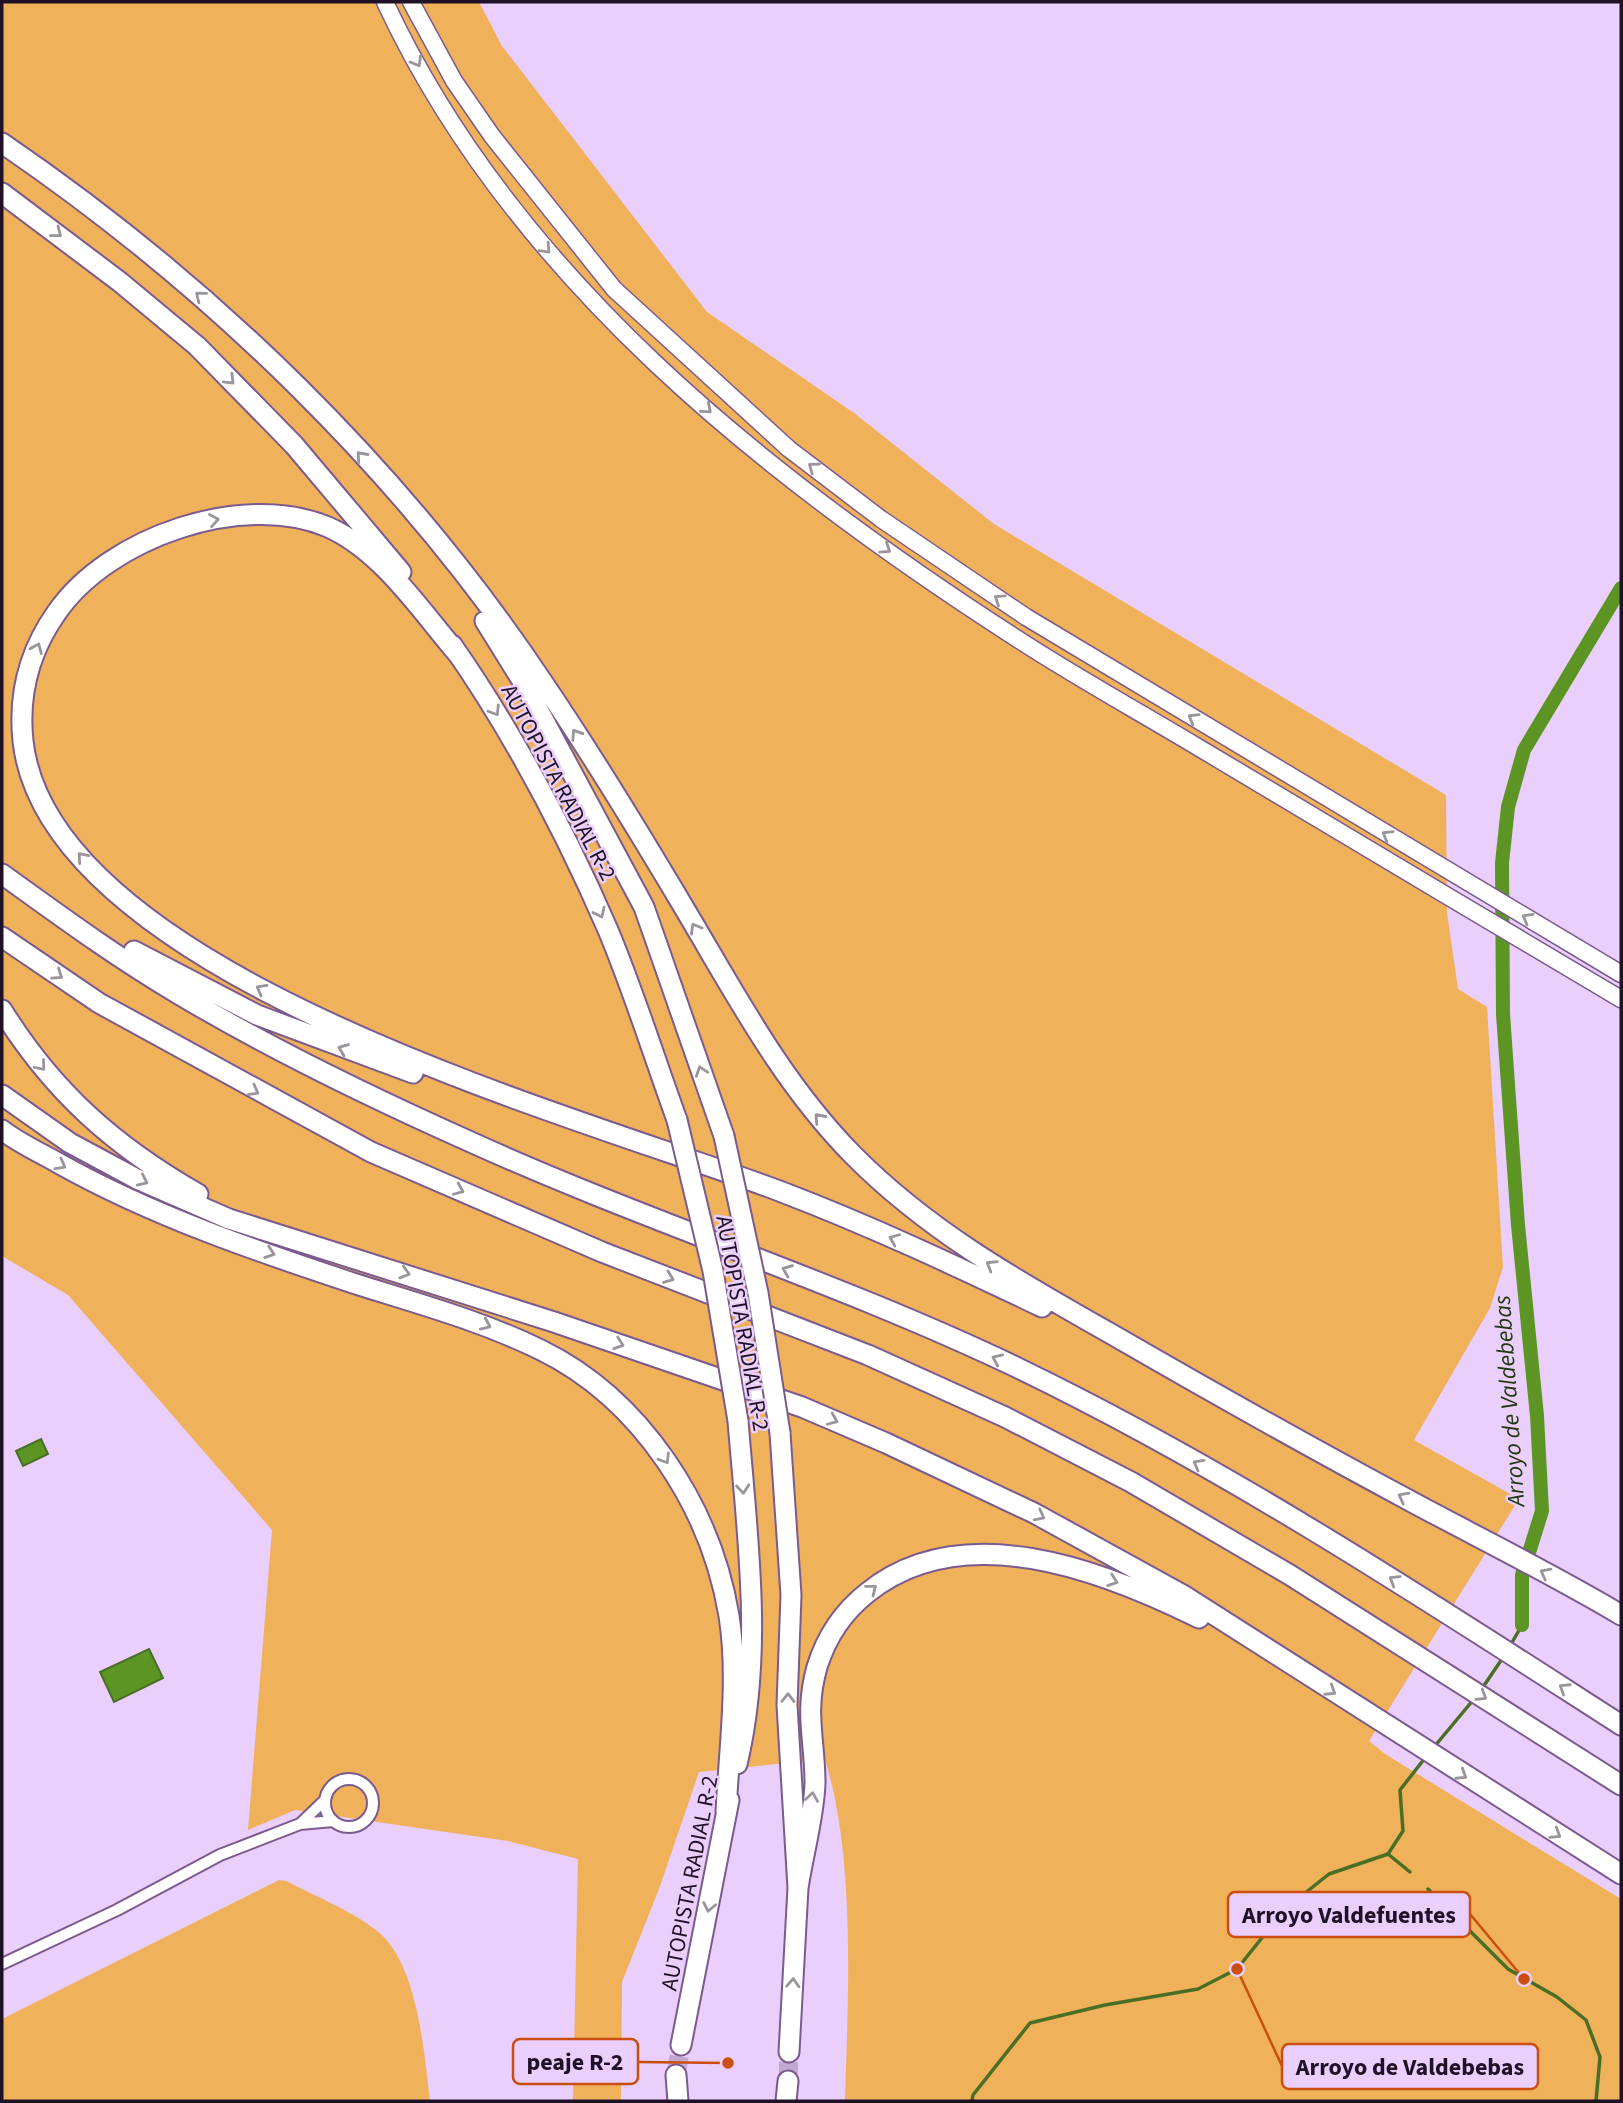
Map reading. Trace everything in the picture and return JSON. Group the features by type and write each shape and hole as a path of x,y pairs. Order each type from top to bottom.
{"highway":[{"path":"2,143 67,187 219,312 318,407 407,506 475,588 544,683 624,809 767,1048 808,1105 850,1152 894,1195 968,1251 1241,1409"},
{"path":"2,193 120,282 197,346 294,445 379,544 458,654"},
{"name":"AUTOPISTA RADIAL R-2","path":"407,506 526,687 644,907 723,1136 758,1293 780,1433 791,1595 787,1705 798,1888 789,2052"},
{"path":"458,654 381,566 355,542 331,528 293,517 270,514 204,521 180,527 134,548 91,576 59,609 41,638 25,680 22,726 25,756 33,782 54,822 84,860 131,904 212,961 278,999 372,1044 785,1193 892,1237 1053,1313 1241,1409 1621,1615"},
{"name":"AUTOPISTA RADIAL R-2","path":"458,654 499,716 555,816 608,932 677,1120 713,1271 738,1421 752,1595 748,1721 726,1812 681,2045"},
{"path":"2,872 102,933 257,1015 350,1052 481,1096 642,1143"},
{"path":"2,872 98,943 165,986 281,1052 476,1144 880,1307 1017,1368 1125,1422 1235,1484 1452,1616 1621,1725"},
{"path":"2,937 99,1003 371,1153 602,1252 868,1355 1005,1417 1131,1482 1290,1575 1621,1784"},
{"path":"2,1010 20,1041 60,1088 122,1147 206,1198 340,1254"},
{"path":"2,1095 70,1143 137,1179 229,1219 696,1370 802,1407 886,1443 1034,1513 1113,1555 1621,1874"},
{"path":"2,1130 128,1199 223,1237 473,1320 544,1351 601,1389 656,1445 685,1492 707,1536 729,1615 732,1666 726,1812"},
{"path":"798,1888 815,1783 809,1716 821,1658 830,1636 849,1609 884,1580 912,1565 940,1557 979,1555 1063,1566 1122,1584 1278,1657"},
{"path":"676,2075 678,2101"}],"street":[{"path":"385,2 435,93 538,240 613,320 698,402 776,469 1016,639 1621,999"},
{"path":"411,2 454,82 492,136 614,289 789,449 881,519 1026,617 1621,974"},
{"path":"300,1824 325,1800 330,1788 341,1780 354,1779 370,1791 373,1804 364,1822 345,1827 333,1821 326,1812 325,1800"},
{"path":"2,1964 117,1910 220,1855 300,1824 333,1821"}],"shaded area":[{"path":"2,2 479,2 502,46 707,312 854,413 994,524 1446,795 1447,913 1458,989 1487,1007 1503,1267 1490,1308 1414,1440 1519,1499 1369,1741 1385,1754 1621,1899 1621,2101 845,2101 848,1973 846,1884 835,1799 825,1759 699,1772 659,1889 622,1982 621,2101 573,2101 578,1859 508,1841 295,1810 248,1830 272,1530 68,1295 2,1256"},
{"path":"41,1439 48,1454 23,1466 16,1451"},
{"path":"149,1649 163,1678 114,1702 100,1672"},
{"path":"279,1880 355,1916 376,1930 390,1945 410,1985 421,2034 430,2101 2,2101 2,2019"}],"waterway":[{"name":"Arroyo de Valdebebas","path":"1522,1625 1522,1575 1542,1511 1537,1416 1518,1225 1503,1014 1502,863 1508,807 1524,750 1621,588"},
{"name":"Arroyo de Valdebebas","path":"1510,1646 1522,1625"},
{"name":"Arroyo de Valdebebas","path":"1481,1690 1504,1656"},
{"name":"Arroyo de Valdebebas","path":"1434,1747 1474,1699"},
{"name":"Arroyo de Valdebebas","path":"972,2101 973,2095 1030,2023 1105,2005 1198,1989 1237,1969 1285,1909 1329,1874 1388,1854 1403,1831 1400,1790 1425,1758"},
{"path":"1388,1854 1410,1872"},
{"path":"1428,1889 1508,1969 1557,1997 1586,2020 1600,2057 1596,2101"}],"tunnel":[{"path":"676,2075 681,2045"},
{"path":"788,2081 789,2052"}],"place":[{"name":"Arroyo de Valdebebas","path":"1237,1969"},
{"name":"Arroyo Valdefuentes","path":"1524,1979"},
{"name":"peaje R-2","path":"728,2063"}]}
